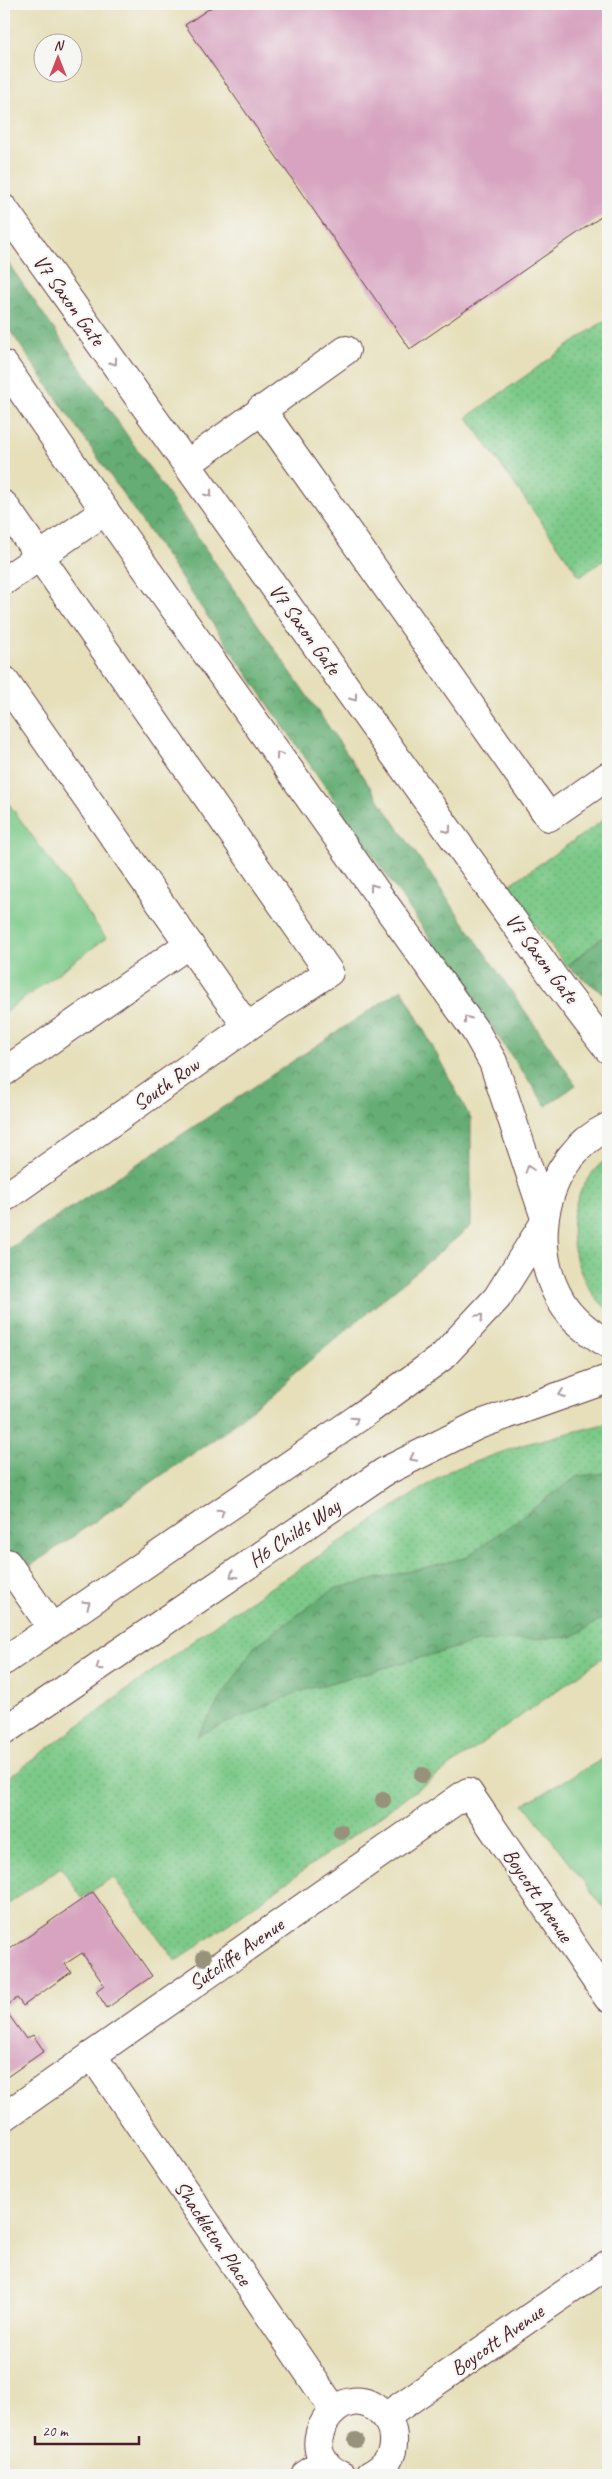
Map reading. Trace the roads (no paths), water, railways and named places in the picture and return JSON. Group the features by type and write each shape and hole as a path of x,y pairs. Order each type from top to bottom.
{"street":[{"name":"V7 Saxon Gate","path":"4,209 554,978 608,1049"},
{"path":"187,464 261,409 346,350"},
{"path":"4,365 105,511 476,1032 493,1062 543,1220 546,1264 561,1302 587,1332 608,1344"},
{"path":"261,409 549,817 608,776"},
{"path":"4,506 38,556"},
{"path":"4,581 105,511"},
{"name":"South Row","path":"4,1198 247,1027 329,972 38,556"},
{"path":"4,680 247,1027"},
{"path":"4,1072 189,944"},
{"path":"4,1662 442,1357 497,1298 543,1220 560,1170 593,1135 608,1127"},
{"name":"H6 Childs Way","path":"4,1731 384,1472 478,1425 608,1379"},
{"path":"7,1563 52,1628"},
{"name":"Boycott Avenue","path":"468,1792 608,1998"},
{"name":"Sutcliffe Avenue","path":"4,2116 468,1792"},
{"name":"Shackleton Place","path":"92,2055 334,2410"},
{"name":"Boycott Avenue","path":"385,2417 608,2264"},
{"path":"324,2471 319,2448 319,2434 322,2424 334,2410 352,2403 361,2403 378,2410 385,2417 394,2436 394,2446 385,2464 376,2474"}]}
